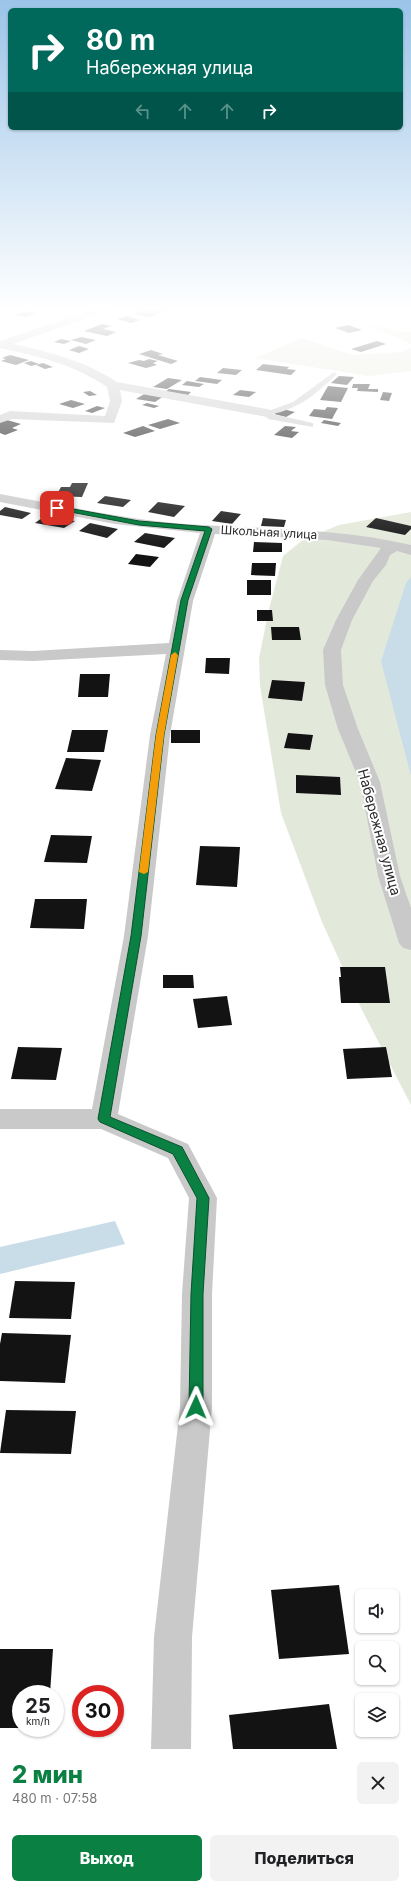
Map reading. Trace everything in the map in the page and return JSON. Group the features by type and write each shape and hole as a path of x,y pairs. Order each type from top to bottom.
{"street":[{"path":"0,418 10,415 110,420 116,401 114,390"},
{"path":"140,390 268,412"},
{"name":"Школьная улица","path":"0,498 139,523 209,529 297,532 347,538 406,549"},
{"path":"104,1119 136,936 160,735 185,600 209,529"},
{"name":"Набережная улица","path":"406,549 384,552 378,565 366,580 344,620 332,650 334,685 348,729 370,782 389,876 411,943"},
{"path":"0,655 33,656 176,648"},
{"path":"0,1119 104,1119 178,1150 203,1198 197,1294 196,1407 173,1637 171,1749"}],"lane":[{"path":"310,425 271,417 268,412 277,411 304,400 316,390"}],"green space":[{"path":"411,512 411,1105 362,1010 322,922 281,813 260,686 259,658 269,609 283,556 304,539 339,525"}],"water":[{"path":"411,577 411,776 381,661 406,583"},
{"path":"115,1221 125,1244 0,1274 0,1247"}],"building":[{"path":"168,390 174,390 191,392 188,395 165,392"},
{"path":"240,390 256,392 249,397 233,395"},
{"path":"326,390 347,390 341,402 320,400"},
{"path":"357,390 378,390 378,392 357,391"},
{"path":"90,391 97,395 89,396 83,392"},
{"path":"383,392 392,393 389,401 380,400"},
{"path":"146,393 164,396 155,402 136,399"},
{"path":"71,400 85,404 73,408 59,404"},
{"path":"147,403 159,406 154,408 142,405"},
{"path":"97,406 105,408 92,413 85,411"},
{"path":"327,407 338,408 332,419 309,416 314,409 325,410"},
{"path":"283,409 295,412 286,417 274,414"},
{"path":"168,419 180,423 160,429 148,425"},
{"path":"7,420 21,424 12,428 18,430 5,435 0,433 0,422"},
{"path":"324,420 341,423 338,426 321,423"},
{"path":"143,426 155,431 135,437 123,433"},
{"path":"285,426 296,427 291,431 299,432 292,438 274,435"},
{"path":"72,483 88,483 82,497 56,496 61,487 70,487"},
{"path":"105,496 131,500 123,507 97,503"},
{"path":"158,502 185,506 174,517 148,512"},
{"path":"5,507 31,513 22,519 0,515 0,511"},
{"path":"221,511 241,514 232,524 212,521"},
{"path":"46,515 75,521 64,528 35,523"},
{"path":"263,518 286,520 284,527 261,526"},
{"path":"376,518 411,526 411,529 405,535 366,527"},
{"path":"90,523 118,529 107,538 79,531"},
{"path":"145,533 175,538 164,548 134,542"},
{"path":"254,542 282,543 282,552 253,552"},
{"path":"136,554 159,557 150,567 128,564"},
{"path":"252,563 276,563 275,576 251,575"},
{"path":"247,580 271,580 271,595 247,595"},
{"path":"257,610 272,610 273,621 257,621"},
{"path":"271,627 299,627 301,640 272,640"},
{"path":"206,658 230,658 229,674 205,673"},
{"path":"80,674 110,674 108,697 78,697"},
{"path":"272,680 305,682 302,701 268,698"},
{"path":"72,730 108,730 104,752 67,752"},
{"path":"171,730 200,730 200,743 171,743"},
{"path":"288,733 313,735 310,750 284,748"},
{"path":"66,758 101,760 92,791 55,789"},
{"path":"296,775 340,777 341,795 296,793"},
{"path":"51,835 92,836 87,863 44,862"},
{"path":"200,846 240,847 237,887 196,885"},
{"path":"35,899 87,899 84,929 30,928"},
{"path":"340,967 385,967 390,1003 341,1003 339,977 341,977"},
{"path":"163,975 193,975 194,988 163,988"},
{"path":"227,996 232,1025 198,1028 193,999"},
{"path":"18,1047 62,1048 56,1080 11,1079"},
{"path":"386,1047 392,1077 347,1079 343,1049"},
{"path":"15,1281 75,1282 71,1319 9,1318"},
{"path":"2,1333 71,1335 65,1383 0,1381 0,1344"},
{"path":"6,1410 76,1411 71,1454 0,1453"},
{"path":"339,1585 349,1654 279,1659 271,1590"},
{"path":"0,1649 53,1649 51,1685 12,1685 12,1728 0,1728"},
{"path":"329,1704 337,1749 233,1749 229,1715"}],"slow traffic":[{"path":"144,872 160,735 175,655"}],"route":[{"path":"57,508 139,523 209,529 185,600 160,735 136,936 104,1119 178,1150 203,1198 197,1294 196,1407"}]}
